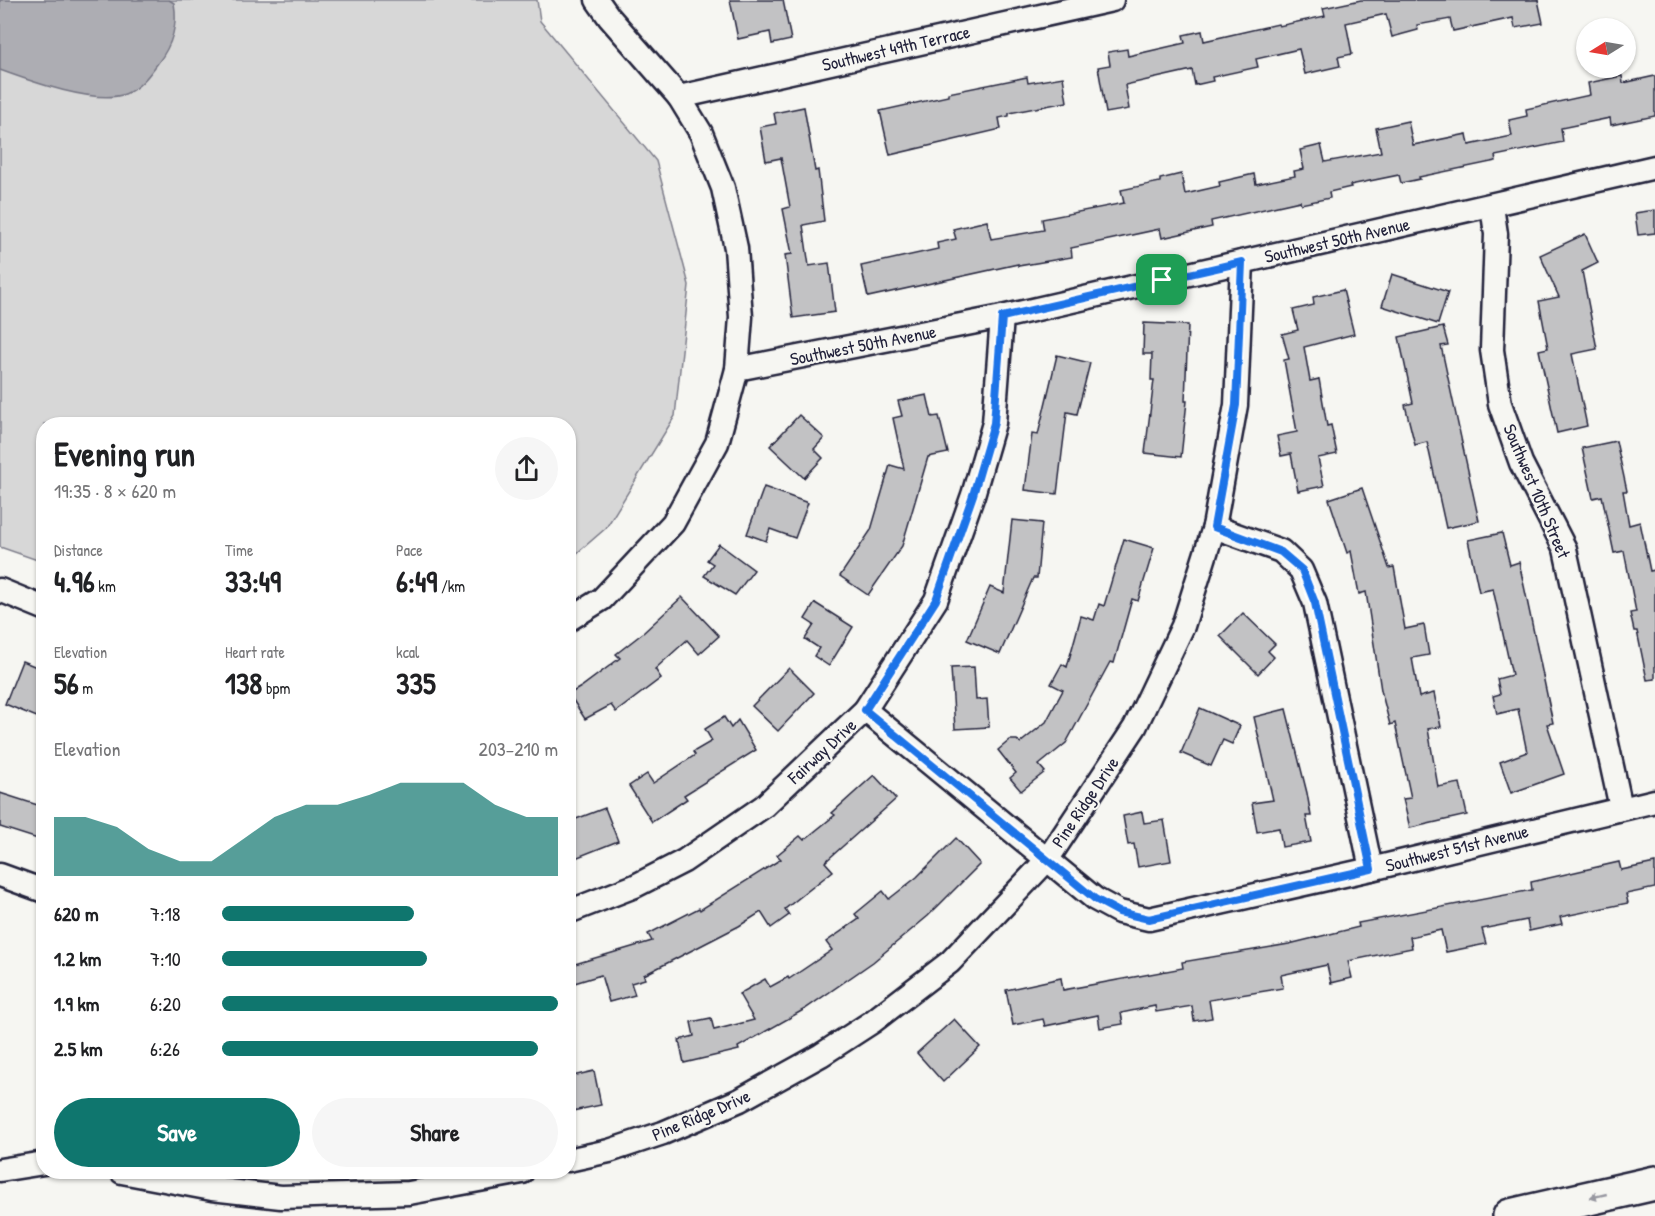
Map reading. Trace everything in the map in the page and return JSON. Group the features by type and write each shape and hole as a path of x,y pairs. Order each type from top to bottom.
{"highway":[{"path":"1510,1216 1655,1183"}],"street":[{"path":"576,615 602,599 673,523 717,443 737,369 741,317 736,248 723,188 701,133 680,97 597,0"},
{"name":"Southwest 49th Terrace","path":"680,97 1112,0"},
{"name":"Southwest 50th Avenue","path":"737,369 1002,317 1655,167"},
{"name":"Southwest 10th Street","path":"1492,206 1496,234 1492,350 1500,405 1521,463 1565,549 1621,808"},
{"name":"Pine Ridge Drive","path":"576,1158 609,1151 663,1133 740,1100 821,1055 872,1022 950,962 1047,860 1135,728 1183,626 1214,527 1236,405 1242,262"},
{"name":"Fairway Drive","path":"576,909 635,886 693,855 764,806 865,710 936,600 970,506 994,423 1002,317"},
{"path":"1214,527 1281,552 1302,570 1315,603 1371,869"},
{"path":"0,590 36,605"},
{"name":"Southwest 51st Avenue","path":"865,710 1095,899 1119,912 1149,919 1655,801"},
{"path":"0,875 36,888"},
{"path":"0,1170 36,1165"},
{"path":"159,1179 212,1189 281,1197 410,1193 485,1179"}],"shaded area":[{"path":"0,0 537,0 540,21 656,161 689,285 675,416 606,528 576,554 576,417 36,417 36,560 0,547"},
{"path":"0,0 169,0 174,3 174,27 163,56 140,85 125,94 113,97 81,94 0,70"}],"building":[{"path":"730,0 783,0 791,40 772,44 770,32 738,39"},
{"path":"1361,0 1538,0 1543,23 1515,28 1513,18 1453,31 1450,19 1417,25 1418,30 1392,37 1386,14 1346,23 1352,54 1338,57 1340,66 1305,74 1299,49 1256,59 1258,67 1212,77 1213,81 1195,85 1192,70 1125,85 1129,109 1106,113 1098,67 1110,65 1108,52 1127,49 1128,56 1185,43 1183,35 1202,31 1204,41 1278,24 1279,26 1325,16 1323,8"},
{"path":"1655,76 1655,116 1611,125 1610,118 1561,128 1563,142 1495,156 1496,161 1401,183 1399,175 1350,185 1351,187 1329,192 1330,198 1301,204 1300,201 1211,221 1212,227 1162,238 1160,229 1071,248 1072,257 1018,266 1018,264 868,297 861,266 938,249 937,243 956,239 953,229 987,221 991,239 1044,230 1042,219 1124,203 1121,190 1160,182 1160,179 1181,174 1185,194 1220,186 1219,182 1254,174 1256,184 1295,176 1294,171 1304,169 1300,150 1321,145 1325,162 1381,152 1376,128 1408,121 1413,145 1467,134 1469,145 1512,136 1509,120 1527,116 1526,109 1590,95 1588,83 1622,78 1623,83"},
{"path":"1027,77 1028,83 1063,77 1067,102 1009,113 1009,116 999,118 1001,129 890,155 880,111 948,96 948,93"},
{"path":"804,107 815,171 818,170 824,221 803,225 809,266 829,263 835,312 793,318 785,255 792,254 783,209 790,207 781,158 766,161 760,127 776,124 774,113"},
{"path":"1655,210 1655,233 1638,235 1635,213"},
{"path":"1585,234 1598,263 1582,271 1597,349 1572,354 1587,426 1557,433 1539,350 1548,348 1539,301 1559,297 1540,255"},
{"path":"1392,274 1448,292 1438,324 1382,306"},
{"path":"1343,290 1354,334 1304,347 1310,381 1319,379 1327,426 1331,425 1337,454 1318,458 1324,486 1298,491 1291,454 1281,456 1277,436 1297,432 1284,360 1289,359 1282,334 1298,330 1293,310 1314,305 1313,297"},
{"path":"1144,323 1188,325 1185,401 1187,401 1181,457 1145,453 1154,380 1151,380 1152,354 1143,354"},
{"path":"1443,327 1448,345 1441,346 1479,521 1446,528 1427,442 1415,445 1405,405 1413,403 1399,337"},
{"path":"1057,355 1090,363 1077,414 1067,412 1057,494 1025,490 1032,434 1038,435"},
{"path":"927,395 932,417 939,416 948,453 928,457 902,546 868,595 840,576 871,530 890,465 904,469 893,418 902,416 898,401"},
{"path":"799,415 824,438 814,449 823,458 804,478 770,446"},
{"path":"1616,441 1627,491 1623,491 1629,525 1640,522 1650,571 1655,570 1655,679 1647,680 1637,631 1634,631 1630,613 1636,612 1624,551 1614,553 1602,496 1593,498 1582,448"},
{"path":"764,487 808,503 795,538 770,529 766,541 747,534"},
{"path":"1362,488 1389,568 1394,567 1405,629 1424,625 1429,655 1412,658 1419,697 1434,693 1441,727 1428,729 1438,787 1460,783 1467,815 1410,828 1403,799 1411,798 1395,723 1390,725 1381,690 1366,592 1359,594 1351,551 1347,553 1329,499"},
{"path":"1012,520 1042,523 1037,578 1033,578 1000,654 967,640 990,587 1004,593"},
{"path":"1502,533 1510,565 1519,562 1553,723 1547,724 1564,774 1511,793 1500,762 1527,752 1518,709 1497,714 1493,696 1500,694 1497,679 1512,675 1493,589 1479,592 1468,540"},
{"path":"1124,539 1154,548 1138,601 1132,599 1114,663 1110,662 1066,743 1039,765 1045,772 1021,791 1010,778 1016,773 998,750 1010,740 1017,740 1020,743 1046,722 1063,690 1051,684 1062,664 1067,667 1081,616 1094,620 1099,604 1104,606"},
{"path":"719,544 754,570 735,595 704,576 713,564 707,560"},
{"path":"682,597 719,636 699,654 687,640 655,669 661,678 616,712 611,705 585,719 576,705 576,690 620,658 616,654"},
{"path":"815,603 853,627 829,666 814,656 819,648 805,639 814,625 805,619"},
{"path":"1243,613 1275,644 1268,651 1274,657 1258,674 1220,636"},
{"path":"22,661 36,667 36,717 5,704"},
{"path":"974,667 976,700 987,699 989,727 955,729 951,668"},
{"path":"789,668 814,693 778,731 752,706"},
{"path":"1200,708 1240,726 1232,744 1223,740 1211,766 1181,753"},
{"path":"1286,709 1307,793 1311,816 1306,816 1311,842 1282,847 1279,828 1257,832 1252,803 1273,800 1254,717"},
{"path":"724,717 731,728 738,720 756,750 684,795 687,799 652,822 629,786 647,774 653,783 695,755 693,752 712,741 705,729"},
{"path":"874,775 896,799 825,862 833,871 785,909 789,915 771,928 761,912 739,926 644,975 645,979 631,983 635,995 609,1002 601,975 576,983 576,964 652,941 648,934 699,908 700,910 781,859 777,855 800,836 804,840 835,815 832,813"},
{"path":"0,793 36,804 36,838 0,827"},
{"path":"605,808 618,841 576,858 576,819"},
{"path":"1142,812 1144,823 1164,820 1171,861 1138,867 1134,844 1128,845 1123,816"},
{"path":"956,838 980,864 928,916 873,962 805,1009 738,1047 739,1050 684,1063 679,1040 694,1036 691,1022 711,1018 714,1030 754,1020 739,994 765,979 770,987 788,977 789,979 832,950 826,942 859,919 855,914 883,891 889,899 917,877"},
{"path":"1619,862 1621,870 1655,863 1655,888 1626,894 1628,903 1560,917 1562,924 1529,931 1527,920 1482,929 1486,944 1446,952 1441,930 1410,937 1412,948 1348,961 1352,978 1331,983 1327,965 1281,975 1283,988 1209,1000 1212,1018 1194,1021 1192,1006 1156,1012 1155,1006 1121,1013 1123,1024 1100,1028 1098,1015 1045,1026 1043,1019 1013,1025 1006,990 1061,978 1063,990 1183,968 1182,962 1289,944 1359,927 1358,923 1532,890 1531,882"},
{"path":"954,1019 980,1047 943,1082 917,1053"},
{"path":"594,1071 601,1105 576,1110 576,1075"}],"route":[{"path":"1242,262 1236,405 1214,527 1281,552 1302,570 1315,603 1371,869 1149,919 1119,912 1095,899 865,710 936,600 973,495 994,423 1002,317 1162,280 1242,262"}]}
